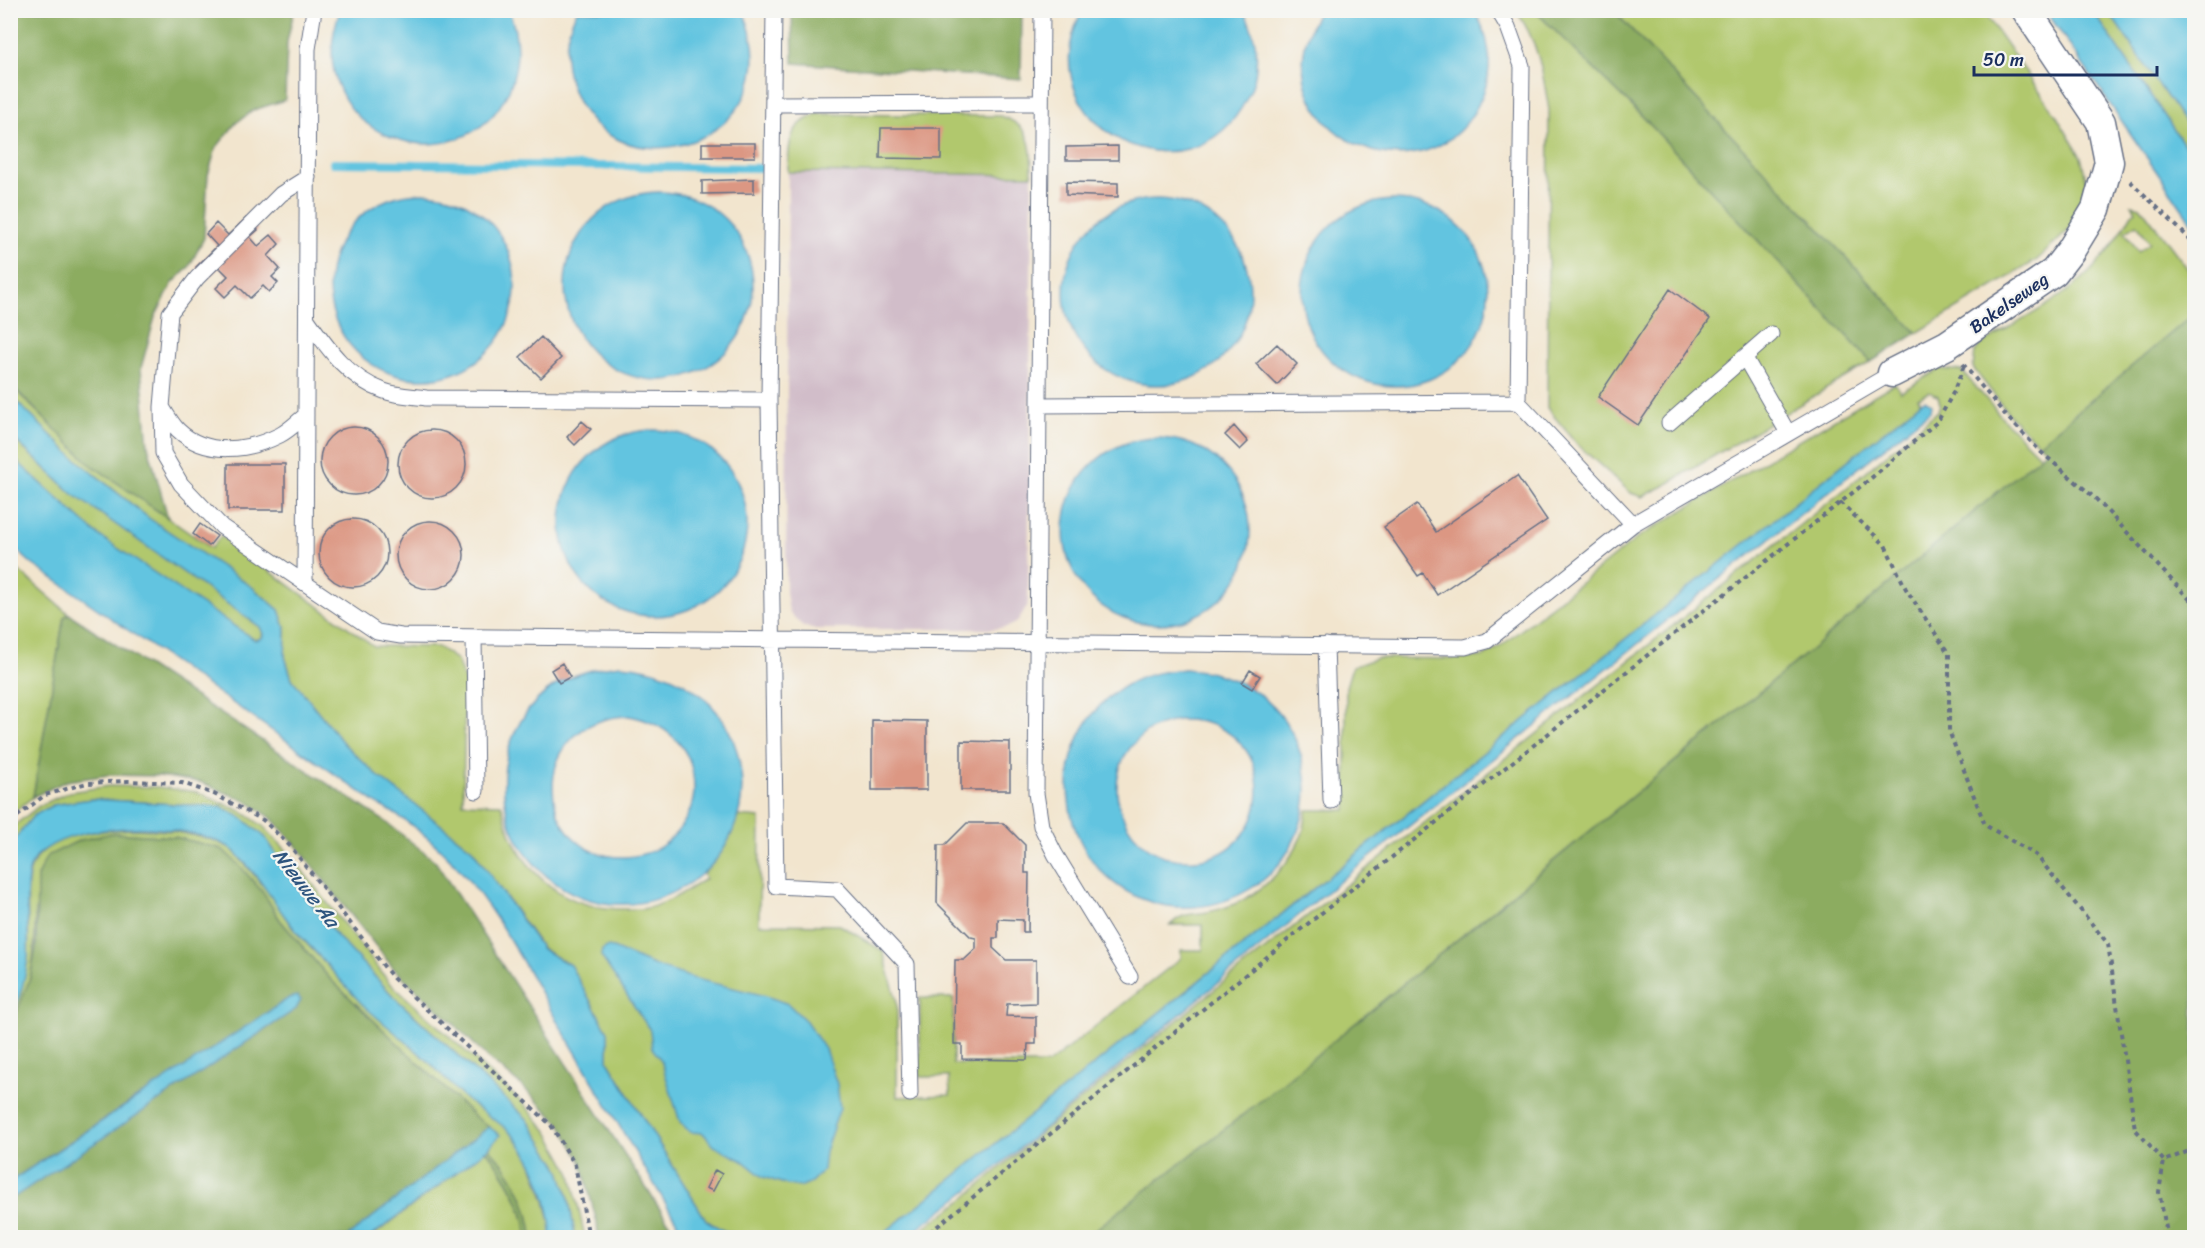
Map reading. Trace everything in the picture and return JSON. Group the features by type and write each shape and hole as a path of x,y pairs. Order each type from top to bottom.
{"street":[{"name":"Bakelseweg","path":"1892,374 1956,356 2054,272 2096,209 2109,162 2101,122 2026,10"}],"lane":[{"path":"305,583 308,49 314,10"},
{"path":"774,10 769,400 776,886 837,889 907,964 910,1094"},
{"path":"1042,10 1036,793 1041,825 1055,854 1130,977"},
{"path":"1498,10 1508,27 1522,66 1518,402 1633,524"},
{"path":"773,104 1041,103"},
{"path":"308,177 281,194 197,278 170,313 162,407 163,453 181,483 222,527 377,632 401,636 1465,646 1487,641 1633,524 1892,374"},
{"path":"307,319 329,351 354,377 385,392 426,398 769,400"},
{"path":"1668,423 1771,334"},
{"path":"1745,358 1788,433"},
{"path":"1039,405 1518,402"},
{"path":"162,407 178,430 201,446 227,449 254,444 282,434 306,415"},
{"path":"474,637 476,791"},
{"path":"1326,645 1331,801"}],"path":[{"path":"2109,162 2194,243"},
{"path":"923,1238 1294,934 1840,502 1938,421 1952,395 1956,356"},
{"path":"1956,356 2008,418 2042,452 2096,499 2194,604"},
{"path":"1840,502 1885,545 1906,589 1949,654 1949,730 1986,825 2036,855 2108,944 2135,1129 2164,1161"},
{"path":"10,822 45,795 87,783 128,781 182,783 214,794 263,820 291,847 393,978 551,1125 574,1165 589,1238"},
{"path":"2164,1161 2194,1149"},
{"path":"2164,1161 2159,1192 2168,1238"}],"shaded area":[{"path":"788,172 1032,175 1028,598 1027,607 1016,623 1008,627 991,629 812,629 803,626 789,612 786,592"}],"green space":[{"path":"11,10 294,11 287,42 285,100 254,110 236,123 216,148 208,175 204,238 189,267 173,283 155,317 141,368 148,446 168,518 90,464 11,385"},
{"path":"792,11 1022,11 1021,79 793,63"},
{"path":"1516,11 1535,11 1643,117 1871,362 1642,497 1631,493 1578,445 1547,408 1549,110 1535,46"},
{"path":"1535,11 1614,11 1917,333 1871,362 1643,117"},
{"path":"1614,11 1983,11 2056,115 2081,157 2086,179 2083,206 2072,227 2037,260 1917,333"},
{"path":"2093,11 2108,11 2194,136 2194,159"},
{"path":"817,114 1001,116 1025,132 1030,146 1032,175 788,172 790,145 795,130 800,124"},
{"path":"2132,205 2141,207 2194,277 2194,314 2039,444 2012,418 1973,368 1975,352 1979,346 2045,306 2089,273 2103,258 2136,211","holes":["2137,224 2150,243 2138,251 2125,232"]},
{"path":"2194,314 2194,1237 1086,1237 1263,1099 1811,650 2040,456 2046,450 2039,444"},
{"path":"1939,369 1962,371 2007,423 2040,456 1811,650 1263,1099 1086,1237 912,1237 964,1199 1219,986 1844,490 1938,411 1940,404 1938,396 1929,392 1918,398 1921,402 879,1237 744,1238 722,1230 706,1220 608,1061 608,1032 570,965 543,949 472,849 378,776 344,744 292,679 285,657 286,630 279,610 252,587 150,519 71,455 11,396 10,385 90,464 211,548 221,536 374,646 438,647 457,660 465,682 463,803 501,804 517,848 538,875 562,894 576,901 607,908 641,909 663,903 705,879 703,874 724,847 738,816 760,818 759,924 840,925 883,951 897,1002 897,1097 950,1095 949,1077 920,1077 920,998 953,998 953,1064 1048,1064 1181,958 1181,950 1203,950 1203,925 1170,925 1185,915 1226,907 1253,894 1265,885 1286,863 1294,850 1303,831 1307,810 1346,810 1346,687 1352,667 1377,658 1464,659 1485,656 1640,536 1895,383 1901,392"},
{"path":"10,436 73,494 263,629 262,638 255,640 98,535 11,456"},
{"path":"11,564 69,614 64,617 33,797 11,814"},
{"path":"69,614 386,822 435,861 678,1237 598,1237 597,1223 581,1161 561,1125 523,1087 489,1059 394,969 295,844 270,817 246,801 200,782 159,776 109,775 66,781 33,797 64,617"},
{"path":"109,786 158,787 197,792 241,811 263,826 287,851 389,982 524,1104 548,1132 571,1174 585,1237 575,1237 569,1199 559,1168 527,1119 394,997 337,936 301,891 265,837 222,807 91,799 53,805 33,816 11,844 11,828 39,806 69,792"},
{"path":"134,829 172,831 210,839 231,848 272,896 293,929 364,1005 427,1060 461,1095 507,1128 520,1143 531,1161 545,1201 551,1226 551,1237 532,1237 527,1212 518,1189 489,1148 499,1135 474,1116 331,980 280,920 264,894 222,849 175,837 113,833 35,910 35,940 28,985 11,1027 11,1019 28,957 28,883 32,866 40,854 53,844 68,838 85,833"},
{"path":"113,833 175,837 222,849 264,894 280,920 331,980 474,1116 489,1127 347,1237 11,1237 11,1199 296,1009 300,1001 138,1097 11,1181 11,1027 30,978 36,947 37,876 47,856 80,840"},
{"path":"489,1148 518,1189 527,1212 532,1237 527,1237 518,1201 507,1180 486,1150"},
{"path":"486,1150 513,1190 522,1213 527,1237 370,1238"}],"water":[{"path":"340,11 509,11 515,31 517,50 513,80 509,90 486,122 456,139 423,144 390,136 361,118 340,91 332,55"},
{"path":"577,11 743,11 754,57 746,95 724,123 692,141 656,148 621,141 590,119 570,82 566,64 566,45"},
{"path":"1082,11 1244,11 1249,21 1256,54 1255,76 1247,98 1221,132 1189,149 1154,151 1121,140 1093,119 1075,89 1070,52"},
{"path":"1319,11 1474,11 1487,41 1488,73 1483,94 1459,131 1426,151 1391,154 1356,144 1327,123 1308,92 1304,54"},
{"path":"2046,11 2093,11 2194,159 2194,226"},
{"path":"2108,11 2194,11 2194,136"},
{"path":"668,192 695,199 726,219 746,250 752,268 752,304 746,322 726,353 695,373 677,379 650,380 615,369 599,359 586,346 572,322 566,304 565,277 576,242 586,226 599,213 623,199 641,193"},
{"path":"422,193 440,194 458,200 474,208 488,220 500,234 508,250 514,268 514,304 508,322 500,338 488,352 474,364 458,372 440,378 422,379 404,378 386,372 370,364 356,352 344,338 336,322 330,304 329,286 330,268 336,250 344,234 356,220 370,208 386,200 404,194"},
{"path":"1157,199 1193,206 1223,226 1243,256 1250,292 1243,328 1223,358 1193,378 1157,385 1121,378 1091,358 1071,328 1064,292 1071,256 1091,226 1121,206"},
{"path":"1395,200 1431,207 1447,215 1461,227 1473,241 1481,257 1488,293 1481,329 1473,345 1461,359 1447,371 1431,379 1395,386 1359,379 1343,371 1329,359 1317,345 1309,329 1302,293 1309,257 1317,241 1329,227 1343,215 1359,207"},
{"path":"11,396 71,455 150,519 252,587 279,610 286,630 285,657 292,679 344,744 378,776 472,849 542,949 570,965 608,1032 608,1061 706,1220 722,1230 744,1237 688,1237 684,1234 507,935 464,875 439,848 411,825 32,564 11,545 11,456 98,535 255,640 262,638 260,627 73,494 11,436"},
{"path":"1925,400 1931,404 1930,411 1329,890 990,1173 907,1237 879,1237 1921,402"},
{"path":"654,430 690,437 720,457 740,487 747,523 740,559 720,589 690,609 654,616 618,609 588,589 568,559 561,523 568,487 588,457 618,437"},
{"path":"1157,438 1193,445 1223,465 1243,495 1250,531 1243,567 1223,597 1193,617 1157,624 1121,617 1091,597 1071,567 1064,531 1071,495 1091,465 1121,445"},
{"path":"621,665 644,668 665,675 702,696 728,729 736,750 742,787 738,817 733,831 727,844 709,867 676,891 653,900 629,904 593,901 563,888 546,876 531,860 517,839 508,816 504,792 505,767 511,743 521,721 536,701 556,685 571,677 595,669","holes":["629,716 642,719 666,731 683,748 689,759 694,786 690,810 683,824 673,836 652,851 625,857 594,852 572,836 558,814 553,788 557,762 571,740 595,723"]},
{"path":"1185,669 1229,678 1249,687 1266,700 1292,732 1300,753 1306,791 1302,820 1297,834 1273,871 1241,894 1218,903 1193,907 1168,906 1130,893 1100,870 1080,841 1070,807 1069,771 1079,737 1100,706 1138,679","holes":["1178,720 1212,725 1237,740 1252,761 1258,786 1255,812 1243,835 1223,852 1195,860 1170,858 1149,848 1132,833 1122,814 1117,792 1119,770 1130,749 1155,727"]},
{"path":"91,799 222,807 242,818 265,837 301,891 337,936 394,997 527,1119 559,1168 569,1199 575,1237 551,1237 549,1213 538,1176 514,1136 461,1095 426,1059 364,1006 295,930 253,872 229,847 210,839 162,829 109,829 84,833 62,840 39,854 33,861 27,882 28,957 22,988 11,1019 11,844 33,816 53,805"},
{"path":"607,947 692,978 766,996 788,1004 806,1021 825,1049 837,1084 840,1108 825,1151 823,1170 811,1182 800,1187 763,1177 743,1161 714,1146 703,1133 690,1132 680,1122 661,1060 652,1048 650,1030 601,956 602,950"},
{"path":"297,996 301,1000 296,1009 11,1199 11,1181 289,998"},
{"path":"489,1127 500,1135 489,1148 370,1237 347,1237"}],"building":[{"path":"881,128 941,128 941,159 880,158"},
{"path":"702,143 755,143 755,157 702,157"},
{"path":"1118,146 1118,160 1066,160 1066,147"},
{"path":"754,179 754,193 702,194 702,181"},
{"path":"1066,182 1118,183 1118,197 1066,195"},
{"path":"246,218 258,230 250,237 258,246 271,235 279,244 268,256 280,269 272,277 278,283 269,292 263,286 250,298 237,285 225,297 216,288 228,276 219,267 207,278 196,267 217,246 206,234 216,223 228,235"},
{"path":"1670,289 1710,319 1638,425 1598,397"},
{"path":"541,337 561,358 541,378 520,357"},
{"path":"1277,344 1297,364 1277,385 1256,364"},
{"path":"582,421 591,429 575,445 567,437"},
{"path":"1234,426 1248,442 1240,450 1225,435"},
{"path":"354,427 367,430 378,437 385,448 388,461 385,474 378,485 367,492 354,495 341,492 330,485 323,474 320,461 323,448 330,437 341,430"},
{"path":"432,430 445,433 456,440 463,451 466,464 463,477 456,488 445,495 432,498 419,495 408,488 401,477 398,464 401,451 408,440 419,433"},
{"path":"228,464 285,464 285,510 228,510"},
{"path":"1517,476 1547,520 1437,595 1423,573 1418,576 1384,527 1417,504 1436,532"},
{"path":"353,519 366,522 377,529 384,540 387,553 384,566 377,577 366,584 353,587 340,584 329,577 322,566 319,553 322,540 329,529 340,522"},
{"path":"430,521 443,523 454,531 462,542 464,555 462,568 454,579 443,587 430,589 417,587 406,579 398,568 396,555 398,542 406,531 417,523"},
{"path":"200,524 217,536 209,546 193,534"},
{"path":"562,663 570,677 559,683 551,670"},
{"path":"1250,670 1260,676 1252,689 1242,683"},
{"path":"872,720 927,721 927,790 872,790"},
{"path":"961,741 1010,742 1010,790 961,790"},
{"path":"967,823 1003,823 1025,845 1025,873 1029,873 1028,932 1023,932 1023,920 998,919 998,938 993,938 993,948 1006,960 1036,960 1036,1003 1007,1004 1006,1016 1036,1017 1036,1044 1028,1044 1027,1060 962,1059 962,1044 954,1044 955,960 964,960 976,949 976,938 971,937 937,903 938,845 945,845"},
{"path":"715,1170 722,1174 713,1191 706,1188"}],"waterway":[{"path":"333,163 764,168"}],"water label":[{"name":"Nieuwe Aa","path":"306,888"}]}
